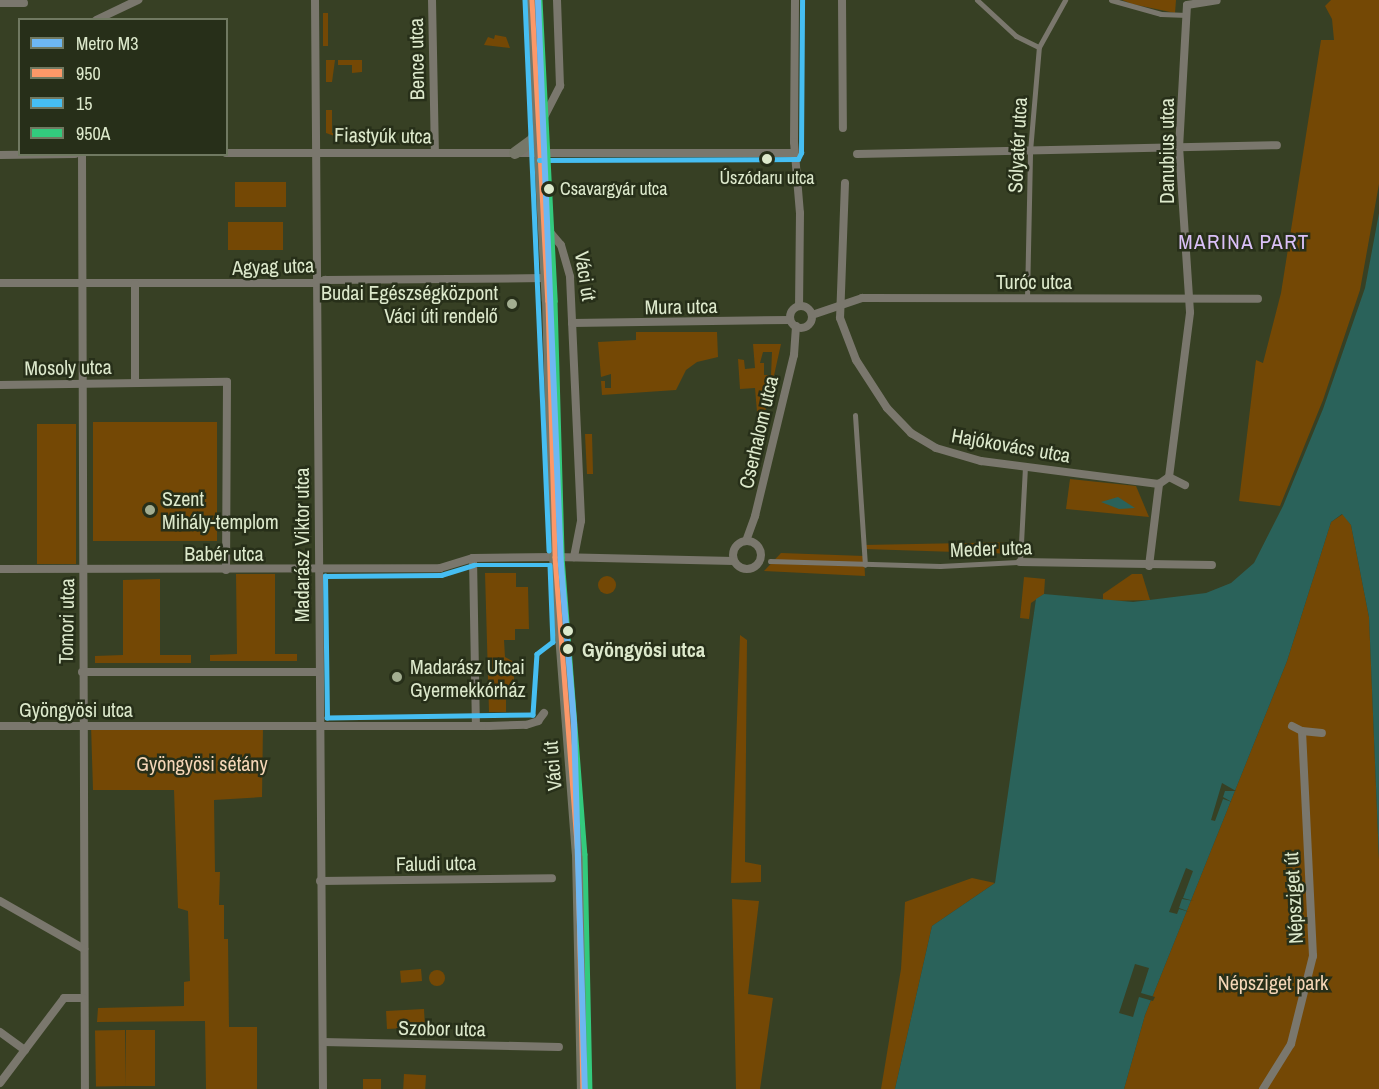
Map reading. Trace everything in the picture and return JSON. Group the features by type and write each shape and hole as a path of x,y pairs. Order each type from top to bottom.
{"main road":[{"name":"Váci út","path":"532,0 546,278 555,557 578,854 583,1089"},
{"path":"515,153 533,140 537,129"}],"street":[{"path":"100,18 138,0"},
{"name":"Madarász Viktor utca","path":"315,0 317,569 323,1089"},
{"name":"Bence utca","path":"432,0 435,152"},
{"path":"537,129 560,86 557,0"},
{"path":"795,0 794,153 800,213 802,306 812,315 796,324 791,312 802,306"},
{"path":"842,0 843,128"},
{"path":"977,0 1016,36 1039,47"},
{"name":"Sólyatér utca","path":"1027,298 1030,152 1039,47 1065,0"},
{"path":"1111,0 1161,14 1187,15"},
{"name":"Danubius utca","path":"1169,477 1189,299 1179,148 1187,4 1217,0"},
{"path":"0,3 24,3"},
{"path":"317,136 340,151"},
{"path":"857,154 1277,145"},
{"name":"Fiastyúk utca","path":"228,153 340,151 538,153"},
{"path":"538,153 794,153"},
{"path":"0,155 18,155"},
{"name":"Tomori utca","path":"82,156 84,568 81,725 85,1089"},
{"path":"843,303 845,183"},
{"name":"Váci út","path":"543,224 561,244 570,277 581,521 574,557"},
{"name":"Agyag utca","path":"0,283 317,283 325,280 546,278"},
{"name":"Mosoly utca","path":"135,284 135,383"},
{"name":"Turóc utca","path":"812,315 862,298 1258,299"},
{"name":"Hajókovács utca","path":"843,303 840,318 856,360 887,408 910,433 953,454 1025,467 1159,484"},
{"name":"Mura utca","path":"572,323 796,324"},
{"name":"Cserhalom utca","path":"750,542 794,356 796,324"},
{"name":"Mosoly utca","path":"0,384 227,382 226,570"},
{"path":"855,415 865,565"},
{"path":"1020,562 1025,467"},
{"path":"1149,567 1159,484 1169,477 1185,485"},
{"path":"555,557 685,562 734,558 746,570 758,565 761,553 750,542 736,547 734,558"},
{"name":"Babér utca","path":"0,569 440,568 473,558 555,557"},
{"path":"473,558 476,725"},
{"name":"Meder utca","path":"771,561 865,565 1020,562 1149,567 1212,566"},
{"path":"82,672 318,672"},
{"name":"Gyöngyösi utca","path":"0,726 526,725 538,721 544,713"},
{"path":"1292,726 1302,731 1322,733"},
{"name":"Népsziget út","path":"1263,1089 1291,1044 1313,956 1302,731"},
{"name":"Faludi utca","path":"320,881 552,878"},
{"path":"0,901 84,949"},
{"path":"0,1083 64,998 83,998"},
{"path":"0,1032 25,1050"},
{"name":"Szobor utca","path":"323,1042 559,1047"}],"green space":[{"path":"1122,0 1176,0 1175,13 1132,4"},
{"path":"1331,0 1379,0 1379,184 1360,290 1323,400 1280,506 1239,501 1256,360 1263,363 1281,293 1321,40 1334,40 1332,19 1325,6"},
{"path":"323,13 328,13 328,46 323,46"},
{"path":"495,35 506,37 510,48 484,45 488,37 494,39"},
{"path":"326,60 335,60 332,82 326,82"},
{"path":"338,60 362,60 362,72 352,73 352,65 338,65"},
{"path":"326,110 332,110 332,133 340,133 340,138 326,133"},
{"path":"235,182 286,182 286,207 235,207"},
{"path":"228,222 283,222 283,250 228,250"},
{"path":"636,332 717,332 718,357 697,362 686,370 676,390 602,395 601,381 605,381 605,388 611,388 611,374 601,377 598,342 636,340"},
{"path":"753,344 781,344 769,398 764,398 766,411 757,412 755,388 740,389 738,359 744,360 745,369 755,368","holes":["763,352 772,352 771,375 764,375 764,363 760,363"]},
{"path":"93,422 217,422 217,541 93,541"},
{"path":"37,424 76,424 76,564 37,564"},
{"path":"585,434 592,434 593,474 587,474"},
{"path":"1070,479 1136,486 1149,517 1066,509"},
{"name":"Népsziget park","path":"1343,514 1351,525 1369,617 1379,859 1379,1089 1124,1089 1145,1015 1287,661 1331,522"},
{"path":"1021,542 1020,554 864,549 863,545"},
{"path":"781,553 864,556 865,576 764,571"},
{"path":"485,573 516,573 516,587 528,587 529,629 515,629 515,640 504,640 505,657 514,662 514,688 506,693 506,712 489,712"},
{"path":"236,574 275,574 275,654 297,654 297,661 210,661 210,655 237,654"},
{"path":"1132,574 1142,574 1150,600 1103,601 1103,594"},
{"path":"607,576 613,579 616,585 613,591 607,594 601,591 598,585 601,579"},
{"path":"1024,577 1045,579 1044,594 1031,603 1029,619 1020,618"},
{"path":"160,579 160,655 191,655 191,663 95,663 95,656 123,655 123,580"},
{"path":"740,635 747,640 745,862 761,865 761,882 731,883"},
{"name":"Gyöngyösi sétány","path":"91,725 263,726 262,797 214,800 215,872 220,872 219,905 224,905 224,939 228,939 229,1027 257,1027 257,1089 206,1089 205,1021 97,1022 98,1008 184,1006 184,982 190,981 188,911 178,908 174,790 93,790"},
{"path":"972,878 995,883 932,926 895,1089 881,1089 901,969 905,902"},
{"path":"732,899 759,901 748,994 773,998 760,1089 736,1089"},
{"path":"421,969 422,981 401,983 400,971"},
{"path":"437,970 445,978 437,986 429,978"},
{"path":"424,1009 425,1027 387,1029 386,1011"},
{"path":"125,1030 126,1086 96,1087 95,1031"},
{"path":"125,1030 126,1086 96,1087 95,1031"},
{"path":"404,1074 426,1075 425,1089 403,1089"},
{"path":"363,1079 381,1079 381,1089 363,1089"}],"water":[{"path":"1379,213 1379,859 1369,617 1351,525 1342,514 1331,522 1287,661 1145,1015 1124,1089 895,1089 932,926 995,883 1036,599 1044,594 1133,602 1206,593 1231,583 1254,563 1283,506 1323,409 1365,288"},
{"path":"1118,497 1135,508 1119,509 1101,502"}],"pier":[{"path":"1222,783 1236,791 1225,791 1223,797 1232,802 1223,799 1215,821 1211,820"},
{"path":"1186,868 1193,871 1183,898 1194,901 1182,899 1179,908 1190,912 1179,909 1177,914 1169,912"},
{"path":"1135,964 1149,968 1141,993 1155,997 1153,1001 1139,997 1133,1017 1119,1013"}],"metro line":[{"name":"M3","path":"538,0 561,565 574,724 585,1089"}],"transit line":[{"name":"15","path":"525,0 549,550"},
{"name":"950","path":"532,0 548,301 555,557 578,854 583,1089"},
{"name":"950A","path":"540,0 555,301 562,557 585,854 590,1089"},
{"name":"15","path":"539,160 798,159 801,153 802,0"},
{"name":"15","path":"474,565 550,565 553,642 537,654 533,715 327,718 325,576 441,575 474,565"}],"place":[{"name":"Úszódaru utca","path":"767,159"},
{"name":"Csavargyár utca","path":"549,189"},
{"name":"Budai Egészségközpont Váci úti rendelő","path":"512,304"},
{"name":"Szent Mihály-templom","path":"150,510"},
{"name":"Gyöngyösi utca","path":"568,649"},
{"name":"Madarász Utcai Gyermekkórház","path":"397,677"}],"district":[{"name":"MARINA PART","path":"1244,242"}]}
